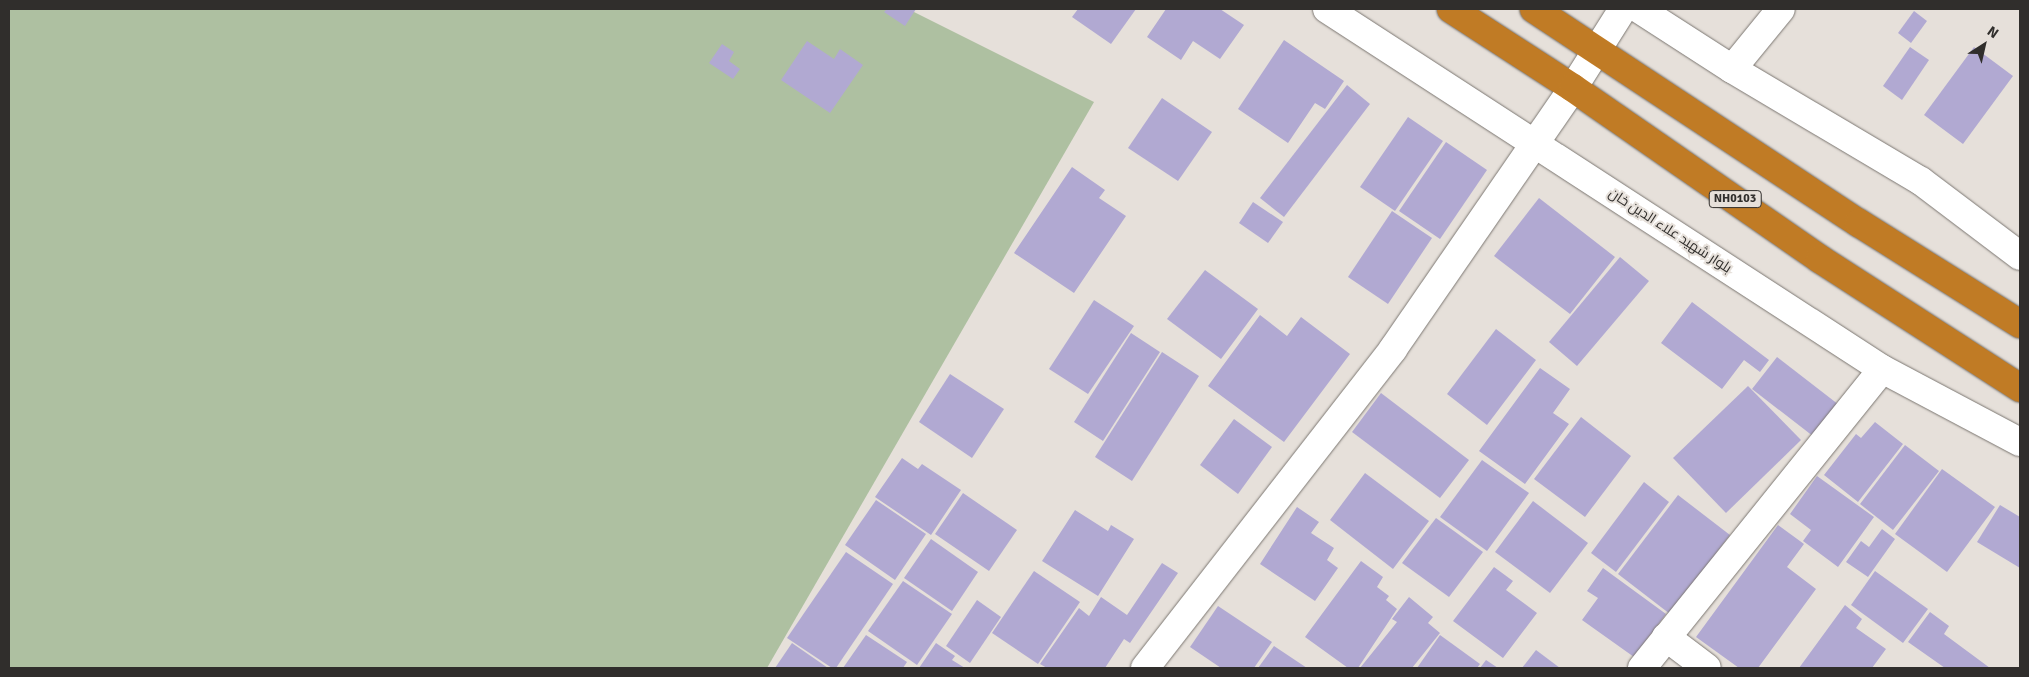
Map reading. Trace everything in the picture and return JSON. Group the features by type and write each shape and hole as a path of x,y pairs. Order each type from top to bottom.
{"highway":[{"name":"NH0103","path":"1451,9 1572,88 1820,260 2020,388"},
{"path":"1534,9 1859,223 2020,324"}],"street":[{"name":"بلوار شهید علاء الدین خان","path":"1327,9 1882,370 2020,442"},
{"path":"1145,668 1393,349 1572,88 1623,9"},
{"path":"1639,9 1732,69 1921,181 2020,256"},
{"path":"1732,69 1781,9"},
{"path":"1642,668 1882,370"},
{"path":"1666,636 1707,668"}],"green space":[{"path":"9,9 908,9 1094,102 767,668 9,668"}],"building":[{"path":"887,9 916,9 905,26 884,12"},
{"path":"1078,9 1136,9 1111,44 1072,17"},
{"path":"1166,9 1220,9 1244,25 1220,59 1193,41 1181,60 1147,37"},
{"path":"1914,11 1927,21 1911,43 1898,33"},
{"path":"1284,40 1344,81 1325,109 1315,103 1288,143 1238,109"},
{"path":"807,41 834,59 840,49 863,65 830,113 781,80"},
{"path":"722,44 734,52 729,61 740,69 733,79 709,63"},
{"path":"1910,47 1929,60 1902,100 1883,86"},
{"path":"1974,47 2013,76 1963,144 1924,115"},
{"path":"1347,85 1370,104 1284,217 1260,198"},
{"path":"1162,98 1212,132 1178,181 1128,148"},
{"path":"1408,117 1443,141 1395,211 1360,187"},
{"path":"1446,142 1487,170 1440,239 1399,211"},
{"path":"1072,167 1105,190 1099,198 1126,216 1074,293 1014,253"},
{"path":"1539,198 1615,257 1570,314 1494,256"},
{"path":"1253,202 1283,222 1268,243 1239,223"},
{"path":"1392,211 1432,238 1388,304 1348,277"},
{"path":"1620,257 1649,281 1577,366 1549,342"},
{"path":"1205,270 1258,309 1221,359 1167,319"},
{"path":"1094,300 1134,326 1088,394 1049,369"},
{"path":"1692,302 1769,360 1760,372 1744,360 1722,389 1661,343"},
{"path":"1260,315 1287,336 1301,317 1350,354 1284,442 1208,386"},
{"path":"1496,329 1536,360 1487,425 1447,394"},
{"path":"1131,333 1160,352 1103,441 1074,422"},
{"path":"1162,352 1199,376 1132,481 1095,457"},
{"path":"1777,357 1843,408 1818,440 1752,389"},
{"path":"1540,368 1570,389 1553,413 1569,424 1525,484 1479,451"},
{"path":"950,374 1004,409 972,458 919,422"},
{"path":"1748,386 1801,440 1726,513 1673,458"},
{"path":"1381,393 1469,460 1440,498 1352,432"},
{"path":"1581,417 1631,456 1585,517 1534,479"},
{"path":"1234,419 1272,447 1238,494 1200,465"},
{"path":"1875,422 1903,444 1858,502 1824,475 1856,434 1861,438"},
{"path":"1905,445 1939,471 1893,530 1860,504"},
{"path":"902,458 918,469 922,464 961,490 931,535 875,497"},
{"path":"1482,460 1529,493 1487,551 1440,517"},
{"path":"1942,469 1995,507 1947,572 1895,534"},
{"path":"1365,473 1429,521 1393,569 1330,520"},
{"path":"1817,476 1874,517 1838,567 1803,541 1811,530 1790,514"},
{"path":"1644,482 1669,502 1616,572 1591,553"},
{"path":"963,493 1017,530 989,571 935,534"},
{"path":"1678,495 1730,535 1670,614 1618,574"},
{"path":"876,500 926,534 895,580 845,545"},
{"path":"1533,501 1588,543 1550,593 1495,552"},
{"path":"2000,505 2020,517 2020,568 1977,542"},
{"path":"1297,507 1319,522 1311,533 1334,548 1327,560 1338,568 1315,601 1260,564"},
{"path":"1075,510 1108,531 1111,525 1134,539 1098,596 1042,561"},
{"path":"1436,518 1483,552 1449,597 1402,563"},
{"path":"1778,525 1804,544 1787,567 1816,589 1758,668 1739,668 1696,637"},
{"path":"1882,529 1895,539 1868,577 1846,562 1861,541 1869,547"},
{"path":"931,539 978,572 952,611 904,578"},
{"path":"846,552 893,584 836,668 832,668 787,638"},
{"path":"1361,561 1383,577 1377,587 1389,596 1386,600 1397,609 1358,668 1348,668 1305,637"},
{"path":"1162,563 1178,573 1130,643 1124,639 1105,668 1047,668 1040,664 1079,608 1089,616 1101,597 1127,615"},
{"path":"1494,567 1513,581 1506,590 1537,613 1503,658 1453,621"},
{"path":"1603,568 1666,614 1634,657 1582,620 1598,598 1587,591"},
{"path":"1034,571 1080,602 1038,664 992,633"},
{"path":"1875,571 1928,609 1903,643 1851,605"},
{"path":"903,581 952,614 917,665 868,631"},
{"path":"1409,597 1433,617 1428,623 1440,633 1412,668 1360,668 1397,622 1392,619"},
{"path":"977,600 1001,617 970,663 946,646"},
{"path":"1845,605 1862,619 1856,628 1886,649 1872,668 1799,668"},
{"path":"1218,606 1272,642 1254,668 1221,668 1190,647"},
{"path":"1930,612 1949,626 1944,634 1990,668 1945,668 1908,642"},
{"path":"866,635 907,662 903,668 843,668"},
{"path":"1440,635 1480,664 1477,668 1417,668"},
{"path":"792,643 828,668 775,668"},
{"path":"936,643 955,656 952,660 965,668 919,668"},
{"path":"1274,646 1307,668 1258,668"},
{"path":"1536,650 1560,668 1522,668"},
{"path":"1486,660 1498,668 1480,668"}]}
